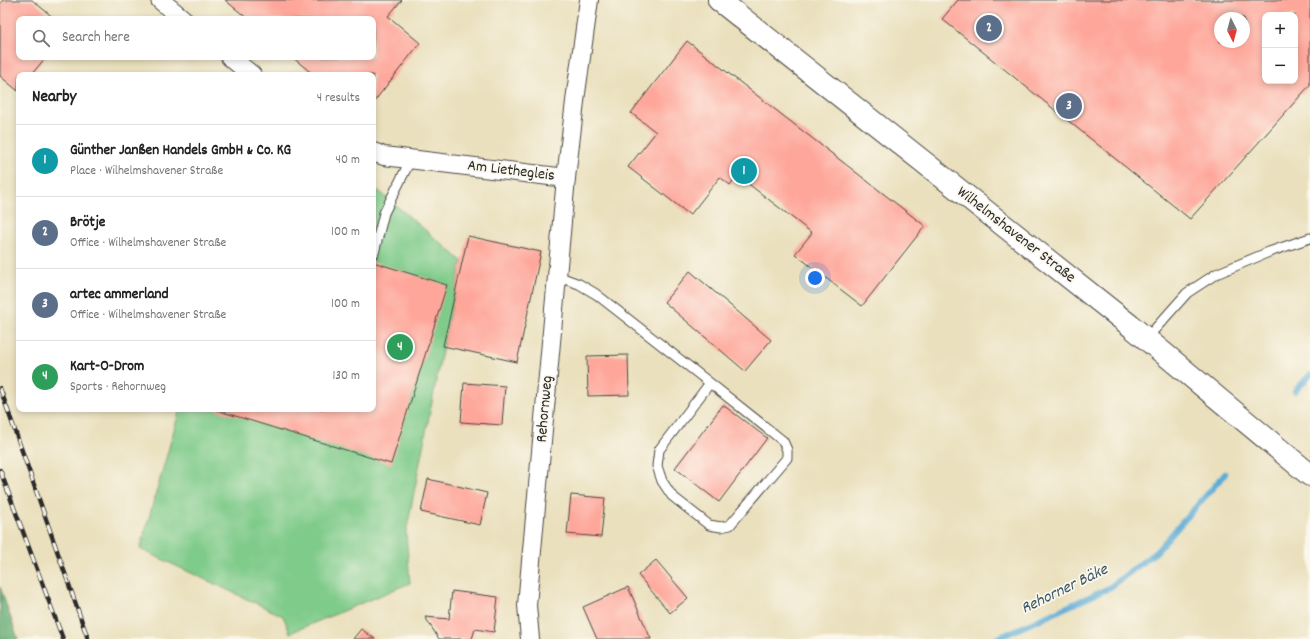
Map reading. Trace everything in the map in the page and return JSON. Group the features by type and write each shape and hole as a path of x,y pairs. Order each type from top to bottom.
{"street":[{"path":"160,0 179,16"},
{"name":"Am Liethegleis","path":"376,153 384,156 566,178 589,0"},
{"name":"Wilhelmshavener Straße","path":"719,0 1146,339 1310,474"},
{"path":"234,60 248,72"},
{"name":"Rehornweg","path":"530,639 527,605 566,178"}],"lane":[{"path":"376,245 384,213 411,159"},
{"path":"1146,339 1187,293 1216,274 1269,252 1310,238"},
{"path":"557,276 579,284 596,294 710,383 783,441 787,450 787,458 730,525 721,527 709,525 672,496 662,481 658,466 659,450 710,383"}],"green space":[{"path":"376,190 380,192 462,261 443,346 406,533 410,583 290,633 283,616 140,549 179,412 376,412"},
{"path":"0,587 18,639 0,639"}],"building":[{"path":"3,0 32,0 51,16 16,16 16,60 44,60 34,72 16,72 16,89 0,76 0,4"},
{"path":"225,0 402,0 388,16 420,43 376,99 376,72 310,72 296,60 376,60 376,16 244,16"},
{"path":"958,0 1310,0 1310,85 1190,219 942,19"},
{"path":"687,41 925,226 862,306 795,254 812,233 737,175 730,185 720,177 690,215 628,167 656,132 631,113"},
{"path":"468,236 541,252 517,362 443,346"},
{"path":"376,263 447,285 391,464 222,412 376,412"},
{"path":"690,271 771,340 745,371 664,302"},
{"path":"628,355 629,395 588,396 587,356"},
{"path":"464,383 505,386 502,425 461,422"},
{"path":"723,405 767,438 719,502 675,468"},
{"path":"428,479 487,493 480,525 421,512"},
{"path":"571,495 605,498 601,537 567,534"},
{"path":"656,560 688,598 670,613 638,575"},
{"path":"628,587 651,639 597,639 583,607"},
{"path":"452,591 498,597 494,632 475,629 472,639 439,639 425,617 449,619"},
{"path":"361,629 375,639 353,639"}],"waterway":[{"name":"Rehorner Bäke","path":"1295,391 1310,375"},
{"name":"Rehorner Bäke","path":"996,639 1109,588 1157,551 1225,474"}],"railway":[{"path":"0,388 88,639"},
{"path":"0,470 63,639"}],"place":[{"name":"Brötje","path":"989,28"},
{"name":"artec ammerland","path":"1069,106"},
{"name":"Günther Janßen Handels GmbH & Co. KG","path":"744,171"},
{"name":"Kart-O-Drom","path":"400,347"}]}
